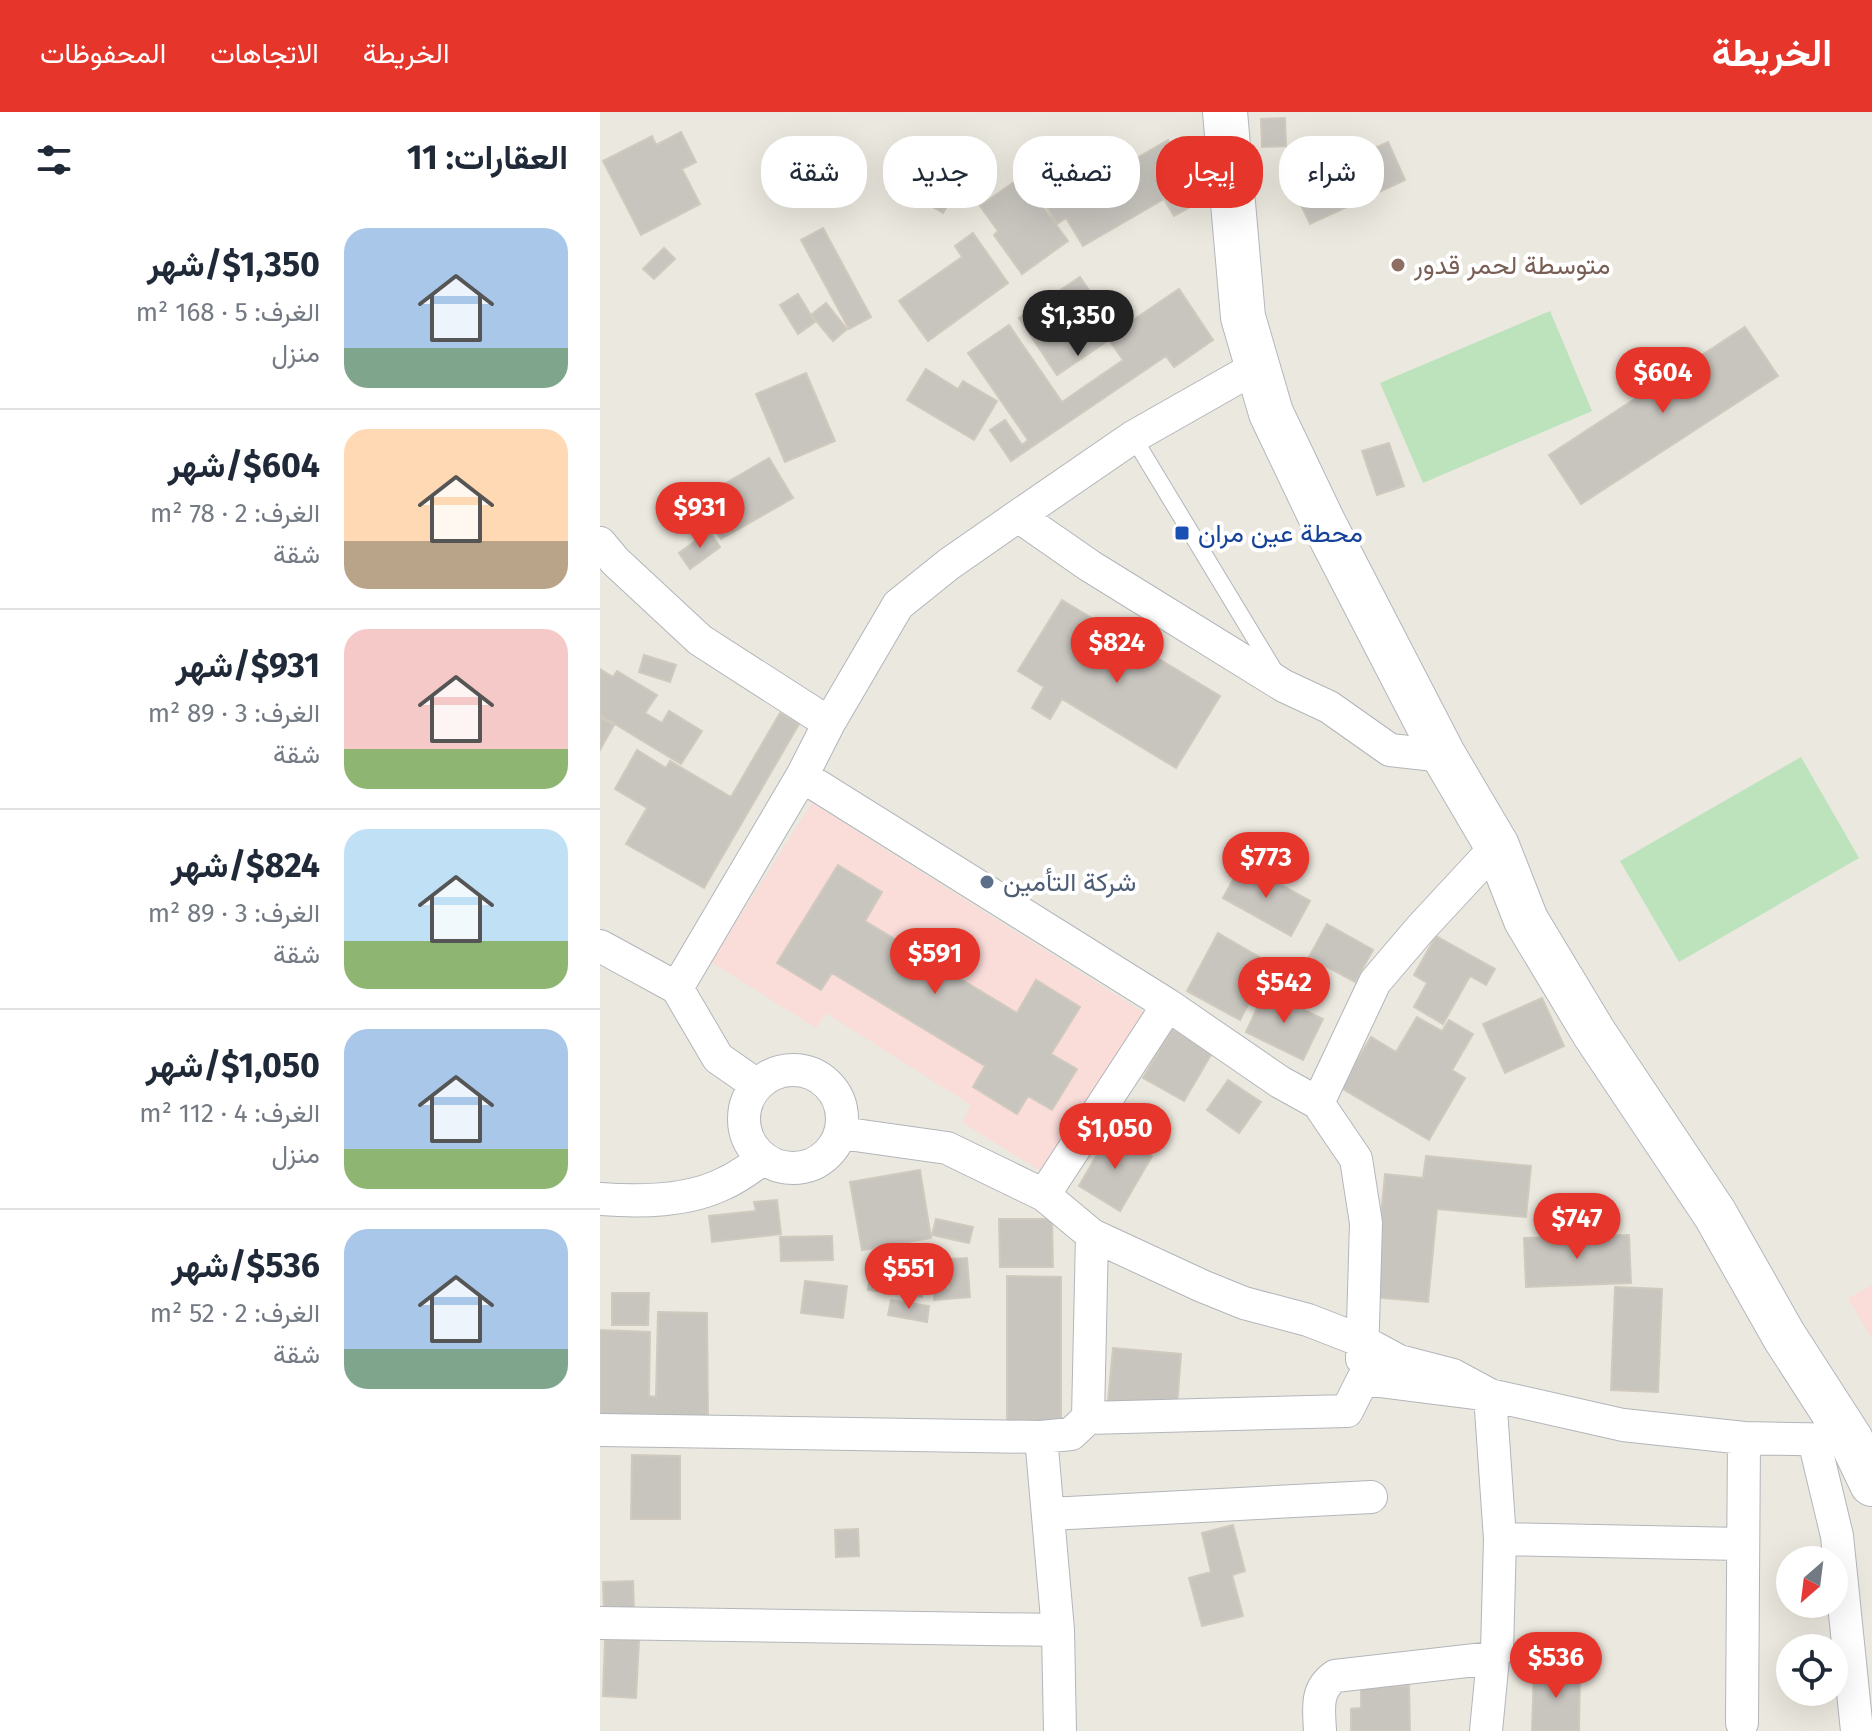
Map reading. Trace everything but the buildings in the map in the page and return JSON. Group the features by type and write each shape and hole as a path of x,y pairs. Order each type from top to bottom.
{"main road":[{"path":"1225,112 1243,317 1271,413 1290,454 1444,756 1497,846 1526,920 1594,1033 1715,1214 1784,1336 1832,1440 1872,1484"}],"street":[{"path":"677,988 898,605 949,564 1133,437 1258,366"},
{"path":"1018,516 1090,566 1284,686 1329,707 1390,750 1444,756"},
{"path":"605,563 700,640 829,723"},
{"path":"600,1430 1041,1437 1071,1434 1088,1418 1347,1411 1363,1379 1366,1223 1356,1159 1318,1103 1280,1082 1168,1005 802,776"},
{"path":"1318,1103 1375,982 1497,846"},
{"path":"600,946 677,988 718,1058 757,1085"},
{"path":"1044,1195 1168,1005"},
{"path":"787,1070 803,1071 819,1077 831,1087 843,1117 841,1133 823,1159 793,1169 778,1166 763,1159 752,1148 745,1132 743,1116 747,1099 757,1085 770,1075 787,1070"},
{"path":"841,1133 947,1148 1044,1195 1092,1235 1244,1303 1308,1320 1362,1341 1399,1361 1453,1375 1490,1395"},
{"path":"600,1199 635,1202 694,1194 725,1184 763,1159"},
{"path":"1088,1418 1092,1235"},
{"path":"1363,1379 1490,1395 1623,1425 1744,1438 1832,1440 1837,1536 1857,1731"},
{"path":"1486,1731 1493,1658 1497,1651 1500,1539 1490,1395"},
{"path":"1041,1437 1058,1630 1060,1731"},
{"path":"1742,1723 1744,1438"},
{"path":"1050,1514 1371,1497"},
{"path":"1500,1539 1741,1544"},
{"path":"600,1623 1058,1630"},
{"path":"1320,1731 1318,1699 1322,1688 1335,1676 1493,1658"}],"lane":[{"path":"1133,437 1284,686"}],"shaded area":[{"path":"812,803 1146,1014 1045,1174 962,1122 971,1105 826,1013 816,1028 711,962"},
{"path":"1872,1285 1872,1339 1848,1298"}],"green space":[{"path":"1550,311 1592,411 1423,483 1380,383"},
{"path":"1801,757 1859,858 1679,962 1620,861"}],"place":[{"name":"متوسطة لحمر قدور","path":"1398,265"},
{"name":"محطة عين مران","path":"1182,533"},
{"name":"شركة التأمين","path":"987,882"}]}
